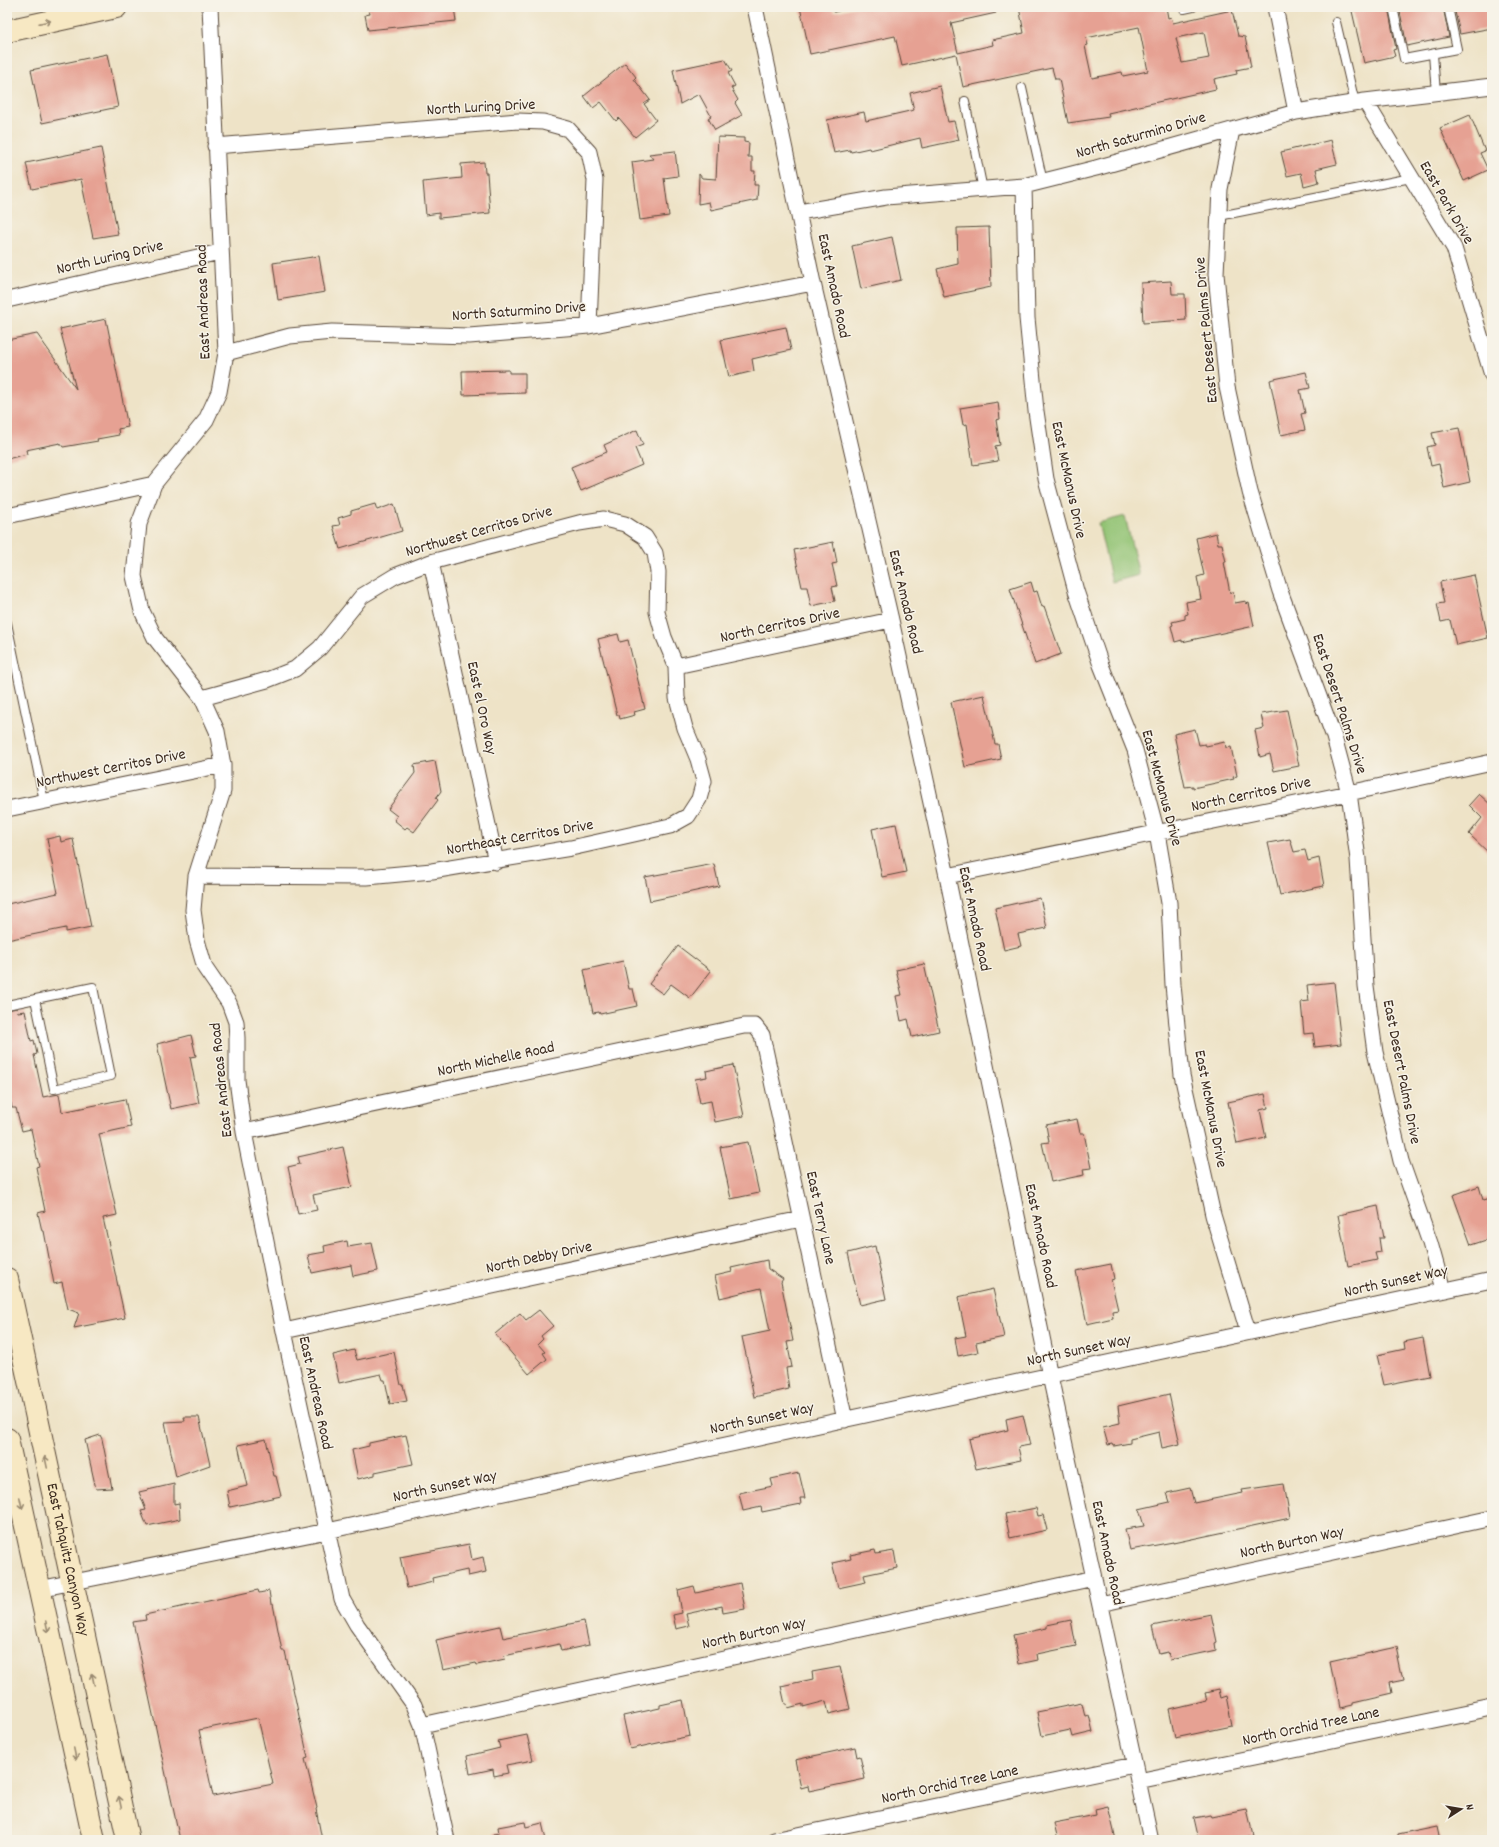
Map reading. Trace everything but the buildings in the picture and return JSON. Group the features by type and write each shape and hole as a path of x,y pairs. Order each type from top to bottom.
{"main road":[{"path":"7,31 116,7"},
{"name":"East Tahquitz Canyon Way","path":"7,1279 128,1840"},
{"name":"East Tahquitz Canyon Way","path":"7,1440 94,1840"}],"street":[{"name":"East Andreas Road","path":"210,7 215,146 226,353 218,392 206,420 154,484 139,524 134,576 142,611 155,638 202,698 217,731 223,765 223,791 196,876 193,910 197,940 206,968 229,1003 236,1022 237,1080 244,1132 284,1331 342,1599 357,1625 414,1705 422,1725 447,1840"},
{"name":"East Amado Road","path":"755,7 813,283 891,620 947,876 1050,1376 1151,1840"},
{"path":"1275,7 1296,112"},
{"name":"North Saturmino Drive","path":"799,212 886,197 1024,186 1296,112 1360,102 1492,86"},
{"name":"East Park Drive","path":"1360,102 1411,178 1454,248 1492,375"},
{"name":"North Luring Drive","path":"215,146 518,121 543,122 568,130 589,152 595,180 589,326"},
{"name":"East Desert Palms Drive","path":"1232,130 1220,190 1216,274 1227,387 1249,484 1280,591 1334,737 1349,793 1358,859 1366,986 1375,1052 1401,1161 1430,1243 1443,1290"},
{"name":"East McManus Drive","path":"1024,186 1027,318 1036,411 1046,479 1076,591 1101,665 1135,750 1157,833 1169,904 1173,985 1182,1075 1213,1215 1248,1332"},
{"name":"North Luring Drive","path":"7,300 220,252"},
{"name":"North Saturmino Drive","path":"226,353 290,336 332,332 470,336 589,326 813,283"},
{"path":"7,516 154,484"},
{"name":"Northwest Cerritos Drive","path":"202,698 267,680 295,669 320,648 362,596 394,576 431,562 579,523 604,519 625,524 645,537 655,553 658,572 657,612 664,637 676,666"},
{"name":"East el Oro Way","path":"431,562 496,862"},
{"name":"North Cerritos Drive","path":"676,666 891,620"},
{"name":"Northeast Cerritos Drive","path":"196,876 367,877 432,871 496,862 571,848 670,826 688,816 699,799 704,781 698,759 685,728 677,698 676,666"},
{"name":"North Cerritos Drive","path":"947,876 1492,762"},
{"name":"Northwest Cerritos Drive","path":"7,809 223,765"},
{"name":"North Michelle Road","path":"244,1132 736,1028 755,1026"},
{"name":"East Terry Lane","path":"755,1026 762,1035 845,1420"},
{"name":"North Debby Drive","path":"284,1331 801,1219"},
{"name":"North Sunset Way","path":"39,1589 327,1531 1492,1280"},
{"name":"North Burton Way","path":"1100,1604 1492,1518"},
{"name":"North Burton Way","path":"422,1725 1094,1578"},
{"name":"North Orchid Tree Lane","path":"1138,1781 1492,1708"},
{"name":"North Orchid Tree Lane","path":"774,1840 1134,1765"}],"lane":[{"path":"1184,9 1193,7"},
{"path":"1392,7 1404,59 1457,49 1448,7"},
{"path":"1336,22 1360,102"},
{"path":"1433,54 1436,93"},
{"path":"1022,88 1042,182"},
{"path":"965,101 983,190"},
{"path":"1219,216 1411,178"},
{"path":"7,623 44,801"},
{"path":"7,1005 35,999 93,987 112,1076 54,1089 35,999"}],"green space":[{"path":"1125,516 1139,575 1112,582 1098,523"}]}
